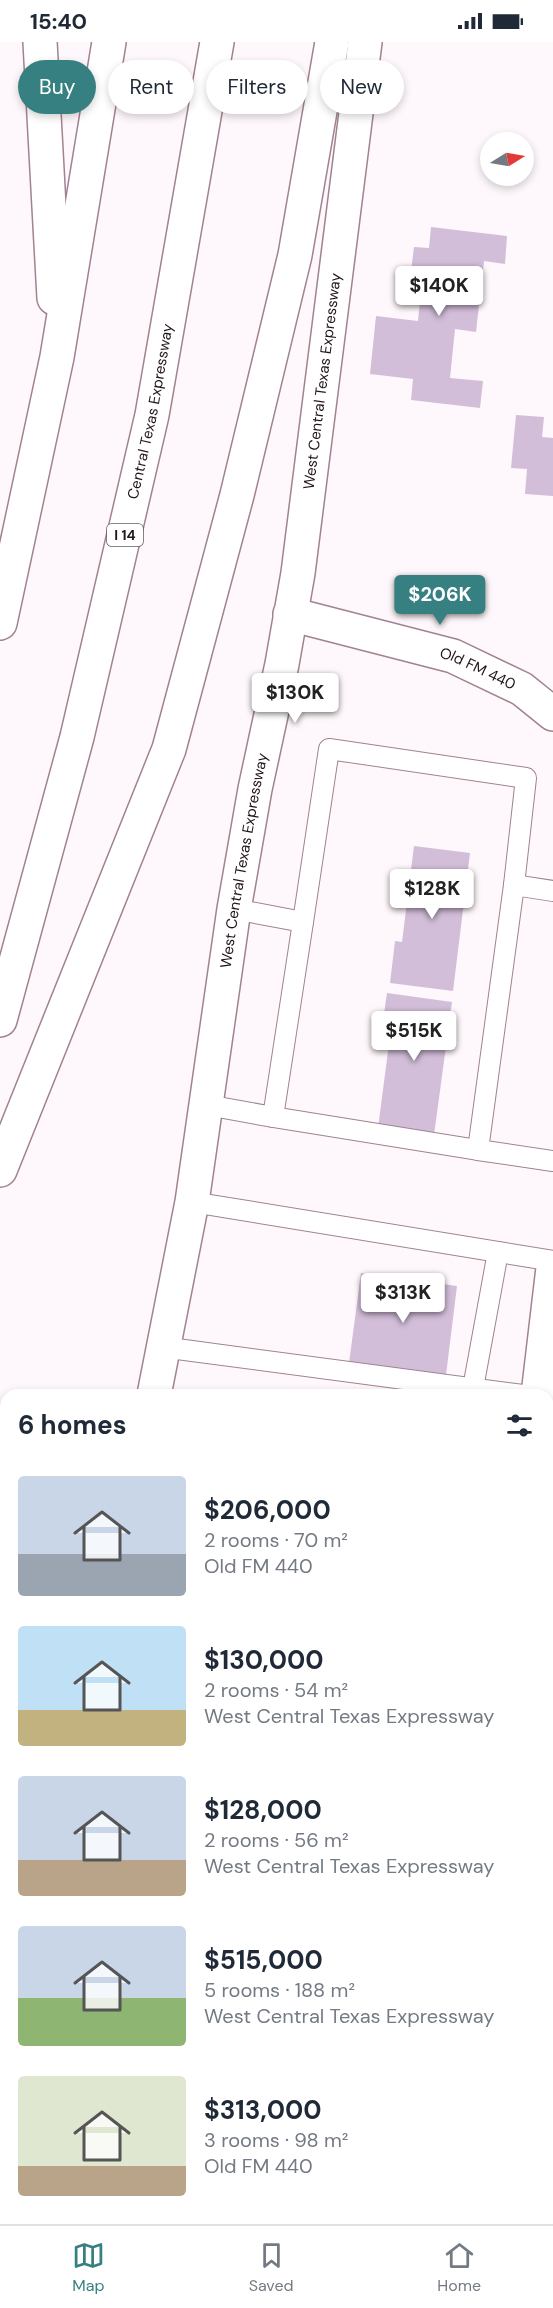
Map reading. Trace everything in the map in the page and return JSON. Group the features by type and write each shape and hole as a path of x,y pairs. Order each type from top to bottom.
{"main road":[{"path":"40,42 57,357"},
{"path":"0,623 57,357 109,42"},
{"name":"Central Texas Expressway","path":"0,1020 77,737 152,415 218,42"},
{"path":"0,1170 169,749 237,495 295,255 332,42"},
{"name":"West Central Texas Expressway","path":"155,1389 192,1202 234,909 298,573 364,42"},
{"name":"Old FM 440","path":"290,614 453,656 522,689 553,714"},
{"path":"539,1389 553,1268"}],"lane":[{"path":"273,1117 329,749 526,778 478,1150"},
{"path":"514,885 553,891"},
{"path":"234,909 303,922"},
{"path":"207,1105 553,1161"},
{"path":"192,1202 553,1261"},
{"path":"473,1388 498,1252"},
{"path":"162,1347 480,1389"}],"building":[{"path":"431,227 507,236 505,264 484,261 476,332 455,329 450,378 483,381 480,408 411,400 413,379 370,374 376,316 418,321 422,281 410,279 414,247 429,248"},
{"path":"516,415 544,417 542,437 553,438 553,496 525,494 527,469 511,468"},
{"path":"414,846 470,853 453,991 390,983 395,941 402,942"},
{"path":"387,993 452,1002 434,1135 378,1128 390,1036 381,1035"},
{"path":"361,1273 457,1286 446,1375 349,1363"}]}
